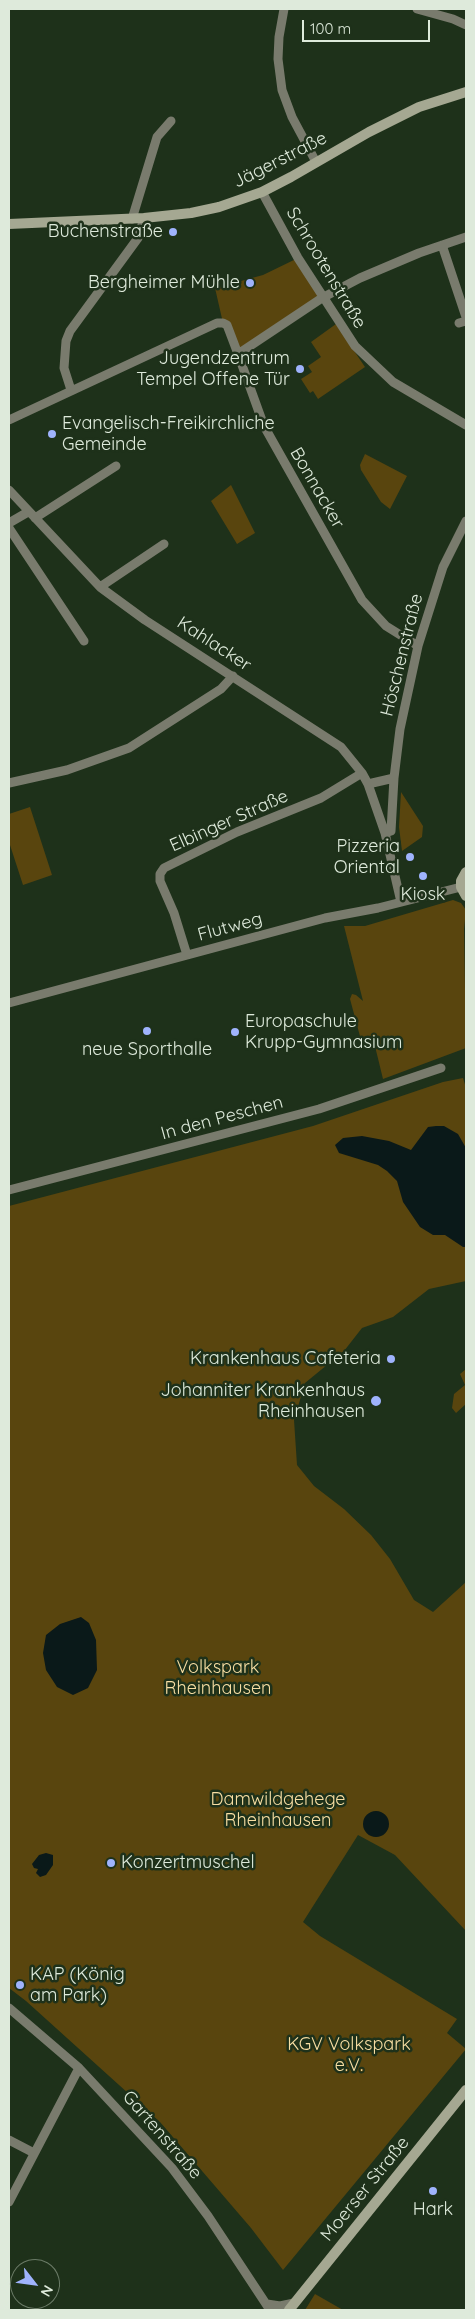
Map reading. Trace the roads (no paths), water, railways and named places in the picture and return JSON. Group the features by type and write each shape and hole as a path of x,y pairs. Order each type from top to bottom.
{"street":[{"path":"284,9 279,37 278,59 282,90 292,117 316,162"},
{"path":"417,9 453,19 466,25"},
{"name":"Jägerstraße","path":"9,224 132,219 191,213 219,207 262,192 419,107 466,92"},
{"path":"132,219 157,137 171,121"},
{"name":"Schrootenstraße","path":"262,192 322,298 355,346 374,366 407,391 466,425"},
{"path":"9,420 71,390 66,381 64,368 65,350 70,330 138,238 144,218"},
{"path":"238,354 322,298 360,278 442,245 466,238"},
{"path":"442,245 464,320"},
{"name":"Bonnacker","path":"71,390 217,322 227,325 270,439 362,600 386,626 418,646"},
{"path":"9,523 31,515 116,466"},
{"name":"Kahlacker","path":"9,490 100,587 145,620 341,747 362,773 368,784 385,833 401,902"},
{"name":"Höschenstraße","path":"394,778 406,694 418,646 443,567 466,521"},
{"path":"9,528 84,641"},
{"path":"100,587 164,544"},
{"path":"9,783 67,770 129,748 221,689 233,676"},
{"name":"Elbinger Straße","path":"187,956 174,913 160,880 160,874 164,868 237,832 321,798 362,773"},
{"path":"368,784 394,778 391,831 385,833"},
{"path":"464,892 461,881 466,872"},
{"name":"Flutweg","path":"9,1003 325,918 401,902 464,892"},
{"name":"In den Peschen","path":"9,1190 319,1109 441,1068"},
{"name":"Gartenstraße","path":"9,2008 79,2068 172,2168 208,2216 268,2307 291,2306"},
{"path":"9,2202 79,2068"},
{"name":"Moerser Straße","path":"291,2306 466,2090"},
{"path":"9,2140 34,2153"}],"place":[{"name":"Buchenstraße","path":"173,232"},
{"name":"Bergheimer Mühle","path":"250,283"},
{"name":"Jugendzentrum Tempel Offene Tür","path":"300,369"},
{"name":"Evangelisch-Freikirchliche Gemeinde","path":"52,434"},
{"name":"Pizzeria Oriental","path":"410,857"},
{"name":"Kiosk","path":"423,876"},
{"name":"neue Sporthalle","path":"147,1031"},
{"name":"Europaschule Krupp-Gymnasium","path":"235,1032"},
{"name":"Krankenhaus Cafeteria","path":"391,1359"},
{"name":"Johanniter Krankenhaus Rheinhausen","path":"376,1401"},
{"name":"Konzertmuschel","path":"111,1863"},
{"name":"KAP (König am Park)","path":"20,1985"},
{"name":"Hark","path":"433,2191"}],"park label":[{"name":"Volkspark Rheinhausen","path":"218,1678"},
{"name":"Damwildgehege Rheinhausen","path":"278,1810"},
{"name":"KGV Volkspark e.V.","path":"349,2055"}]}
